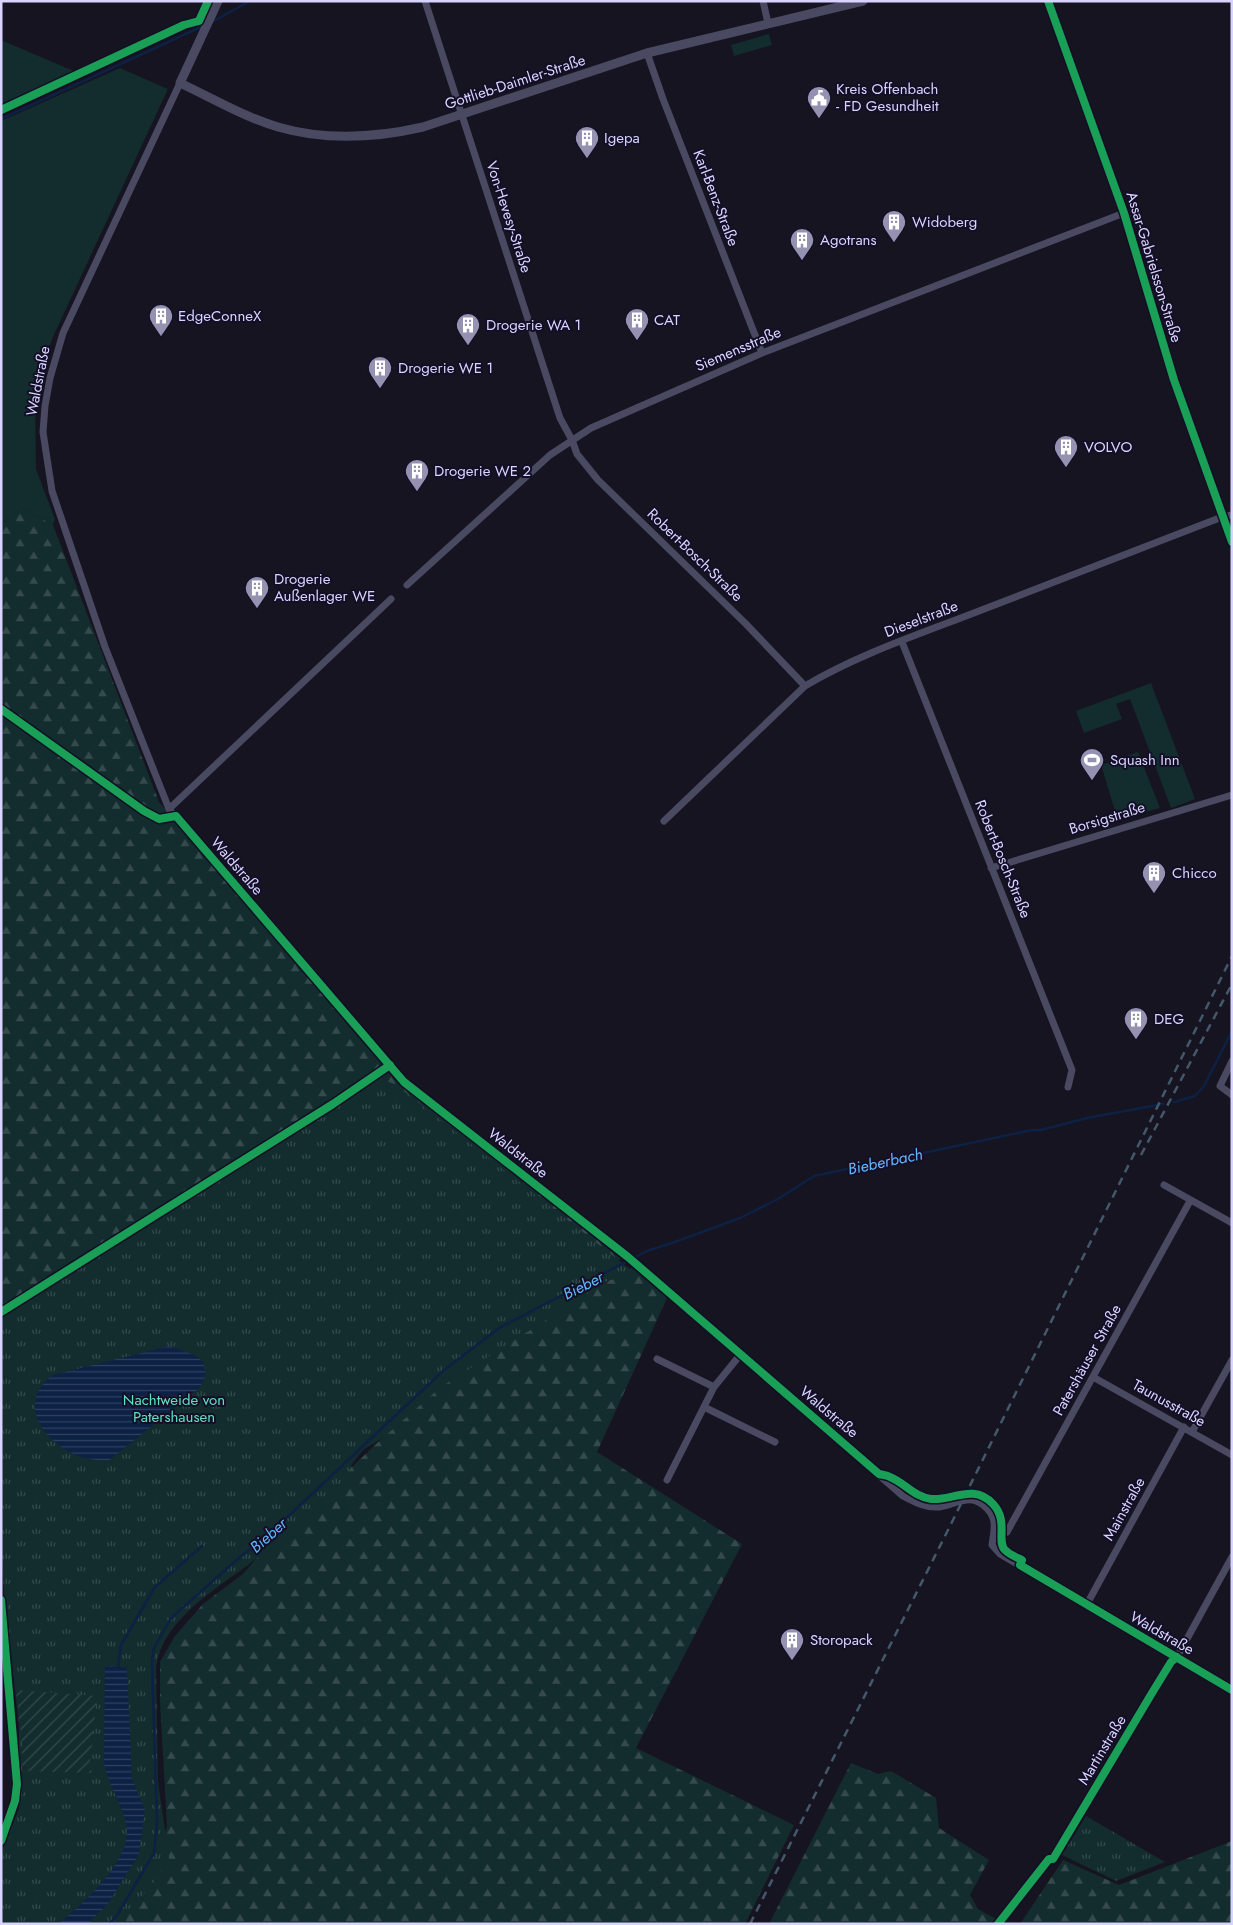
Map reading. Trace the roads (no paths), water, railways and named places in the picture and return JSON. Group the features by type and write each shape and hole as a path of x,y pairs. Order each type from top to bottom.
{"street":[{"name":"Waldstraße","path":"218,1 63,333 44,406 43,432 46,462 56,501 105,647 169,808 404,1082 628,1257 903,1496 920,1505 928,1506 940,1507 971,1500 985,1506 994,1523 992,1545 1000,1554 1232,1690"},
{"name":"Von-Hevesy-Straße","path":"425,1 560,418 572,440"},
{"path":"762,1 768,23"},
{"name":"Gottlieb-Daimler-Straße","path":"180,82 248,116 277,127 321,135 345,137 393,134 461,115 647,53 863,1"},
{"name":"Assar-Gabrielsson-Straße","path":"1048,1 1124,213 1174,380 1232,542"},
{"name":"Karl-Benz-Straße","path":"647,53 663,99 762,353"},
{"name":"Siemensstraße","path":"407,585 550,455 591,428 762,353 1124,213"},
{"name":"Robert-Bosch-Straße","path":"572,440 577,454 598,480 746,624 805,686"},
{"name":"Dieselstraße","path":"664,821 805,686 828,673 860,657 1222,517 1232,515"},
{"path":"169,808 391,600"},
{"name":"Robert-Bosch-Straße","path":"902,642 1072,1070 1068,1088"},
{"name":"Borsigstraße","path":"991,868 1232,796"},
{"path":"1232,1061 1220,1086 1232,1095"},
{"path":"1164,1185 1232,1224"},
{"name":"Patershäuser Straße","path":"1007,1532 1190,1201"},
{"path":"667,1480 714,1387 740,1355"},
{"path":"657,1358 714,1387"},
{"path":"1192,1432 1232,1360"},
{"name":"Taunusstraße","path":"1093,1377 1232,1455"},
{"path":"704,1407 775,1442"},
{"name":"Mainstraße","path":"1087,1604 1184,1427"},
{"name":"Martinstraße","path":"1053,1859 1171,1662 1177,1657 1232,1556"},
{"path":"1,1600 17,1784 15,1801 1,1841"}],"water":[{"path":"169,1346 190,1353 200,1360 205,1369 203,1383 196,1391 108,1461 90,1459 73,1454 51,1439 43,1429 37,1419 36,1396 42,1385 53,1375"},
{"path":"105,1666 127,1668 132,1779 145,1809 139,1854 108,1904 87,1924 59,1924 93,1893 115,1866 126,1837 124,1815 108,1778 104,1763"}],"waterway":[{"path":"212,22 250,1"},
{"path":"1,119 203,26"},
{"name":"Bieberbach","path":"1174,1102 1195,1096 1204,1086 1232,1031"},
{"name":"Bieber","path":"109,1924 116,1917 154,1853 157,1822 152,1661 154,1648 171,1618 240,1557 265,1538 444,1370 499,1328 647,1251 740,1218 778,1199 814,1176 1032,1130 1041,1130 1087,1118 1163,1104"},
{"path":"118,1668 121,1645 155,1587 202,1546"}],"railway":[{"path":"750,1924 948,1530 1232,956"},
{"path":"1141,1155 1232,984"}],"place":[{"name":"Kreis Offenbach - FD Gesundheit","path":"819,119"},
{"name":"Igepa","path":"587,159"},
{"name":"Widoberg","path":"894,243"},
{"name":"Agotrans","path":"802,261"},
{"name":"EdgeConneX","path":"161,337"},
{"name":"CAT","path":"637,341"},
{"name":"Drogerie WA 1","path":"468,346"},
{"name":"Drogerie WE 1","path":"380,389"},
{"name":"VOLVO","path":"1066,468"},
{"name":"Drogerie WE 2","path":"417,492"},
{"name":"Drogerie Außenlager WE","path":"257,609"},
{"name":"Squash Inn","path":"1092,781"},
{"name":"Chicco","path":"1154,894"},
{"name":"DEG","path":"1136,1040"},
{"name":"Storopack","path":"792,1661"}],"park label":[{"name":"Nachtweide von Patershausen","path":"174,1408"}]}
